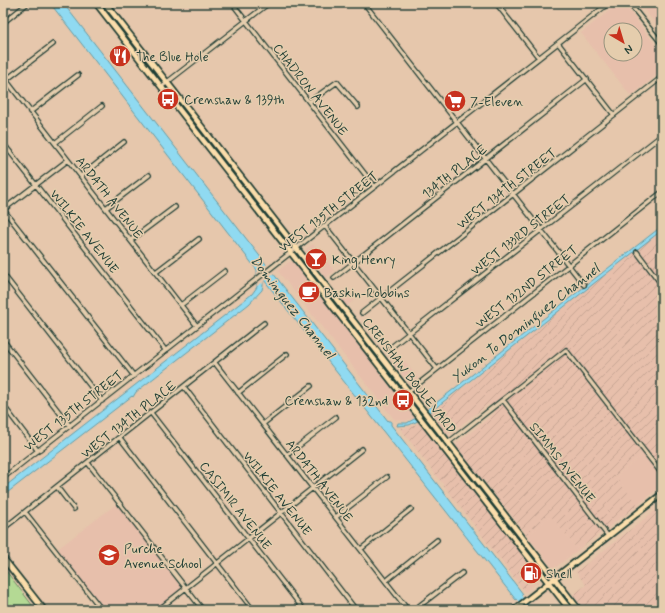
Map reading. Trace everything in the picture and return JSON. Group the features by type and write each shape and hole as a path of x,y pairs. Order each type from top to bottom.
{"main road":[{"name":"CRENSHAW BOULEVARD","path":"96,3 292,252 570,610"},
{"name":"CRENSHAW BOULEVARD","path":"105,3 579,610"},
{"path":"209,148 215,144"},
{"path":"258,210 264,206"},
{"path":"443,447 448,442"},
{"path":"514,610 662,494"},
{"path":"3,558 44,610"}],"street":[{"path":"3,23 28,3"},
{"name":"CHADRON AVENUE","path":"232,3 375,187"},
{"path":"161,87 269,3"},
{"path":"364,3 584,285"},
{"path":"496,3 539,58"},
{"name":"WEST 135TH STREET","path":"5,476 609,3"},
{"path":"629,3 662,44"},
{"path":"558,43 614,115"},
{"name":"ARDATH AVENUE","path":"53,44 6,80 197,326"},
{"path":"30,112 78,75"},
{"name":"WEST 134TH STREET","path":"362,313 662,77"},
{"name":"134TH PLACE","path":"334,278 586,79"},
{"path":"309,102 337,82 358,107"},
{"path":"54,143 102,106"},
{"name":"WEST 133RD STREET","path":"390,348 662,134"},
{"path":"81,176 124,142"},
{"name":"WILKIE AVENUE","path":"3,143 166,351"},
{"path":"68,160 3,210 134,376"},
{"path":"106,208 149,175"},
{"name":"WEST 132ND STREET","path":"403,396 662,192"},
{"path":"131,240 175,207"},
{"path":"325,226 437,369"},
{"path":"156,272 199,239"},
{"path":"637,252 662,285"},
{"path":"181,305 224,271"},
{"path":"3,274 102,401"},
{"name":"WEST 134TH PLACE","path":"3,529 264,323"},
{"path":"3,340 70,426"},
{"path":"448,442 566,350 662,474"},
{"path":"238,393 287,354"},
{"name":"ARDATH AVENUE","path":"215,363 408,610"},
{"path":"263,424 311,386"},
{"name":"WILKIE AVENUE","path":"184,387 356,610"},
{"name":"SIMMS AVENUE","path":"503,400 608,536"},
{"path":"3,405 38,451"},
{"name":"CASIMIR AVENUE","path":"151,413 304,610"},
{"path":"287,455 336,417"},
{"path":"120,438 253,610"},
{"path":"158,610 362,449"},
{"path":"88,462 203,610"},
{"path":"3,471 5,476"},
{"path":"336,517 387,477"},
{"path":"57,487 74,509"},
{"path":"361,549 411,509"},
{"path":"25,512 102,610"},
{"path":"386,581 437,540"},
{"path":"414,610 462,573"}],"shaded area":[{"path":"619,3 623,3 638,22 603,22 603,61 581,33"},
{"path":"649,3 662,3 662,32 643,8"},
{"path":"643,29 662,53 662,71 631,96 604,62 643,62"},
{"path":"662,230 662,474 645,453 615,477 638,505 578,550 551,516 527,535 457,447 457,443 495,413 489,404 450,433 447,433 431,413"},
{"path":"313,244 334,271 326,278 306,252 306,249"},
{"path":"289,262 293,262 415,418 404,421 394,419 278,271"},
{"path":"351,293 355,299 344,309 339,303"},
{"path":"402,358 418,378 410,383 393,364"},
{"path":"419,423 539,577 538,582 525,592 400,428 410,427"},
{"path":"645,453 662,474 662,485 637,506 615,477"},
{"name":"Purche Avenue School","path":"119,502 186,588 158,610 102,610 55,551"},
{"path":"662,505 662,610 585,610 573,595 586,585 576,572"},
{"path":"551,515 578,550 556,567 552,567 527,535"}],"green space":[{"path":"3,567 36,610 3,610"}],"water":[{"path":"50,3 63,3 388,421 391,421 391,425 523,594 516,600 264,280 262,290 249,304 136,392 133,397 132,396 3,496 3,488 252,294 257,287 257,270"},
{"path":"662,226 662,230 429,413 427,410"},
{"path":"416,418 418,421 409,425 397,426 398,423 407,423"}],"pier":[{"path":"267,264 274,273 264,281 263,285 262,283 257,286 257,272"}],"waterway":[{"name":"Dominguez Channel","path":"514,591 529,610"}],"place":[{"name":"The Blue Hole","path":"120,56"},
{"name":"Crenshaw & 139th","path":"168,99"},
{"name":"7-Eleven","path":"455,101"},
{"name":"King Henry","path":"316,259"},
{"name":"Baskin-Robbins","path":"309,292"},
{"name":"Crenshaw & 132nd","path":"403,400"},
{"name":"Purche Avenue School","path":"109,555"},
{"name":"Shell","path":"531,573"}],"water label":[{"name":"Yukon To Dominguez Channel","path":"525,323"}]}
